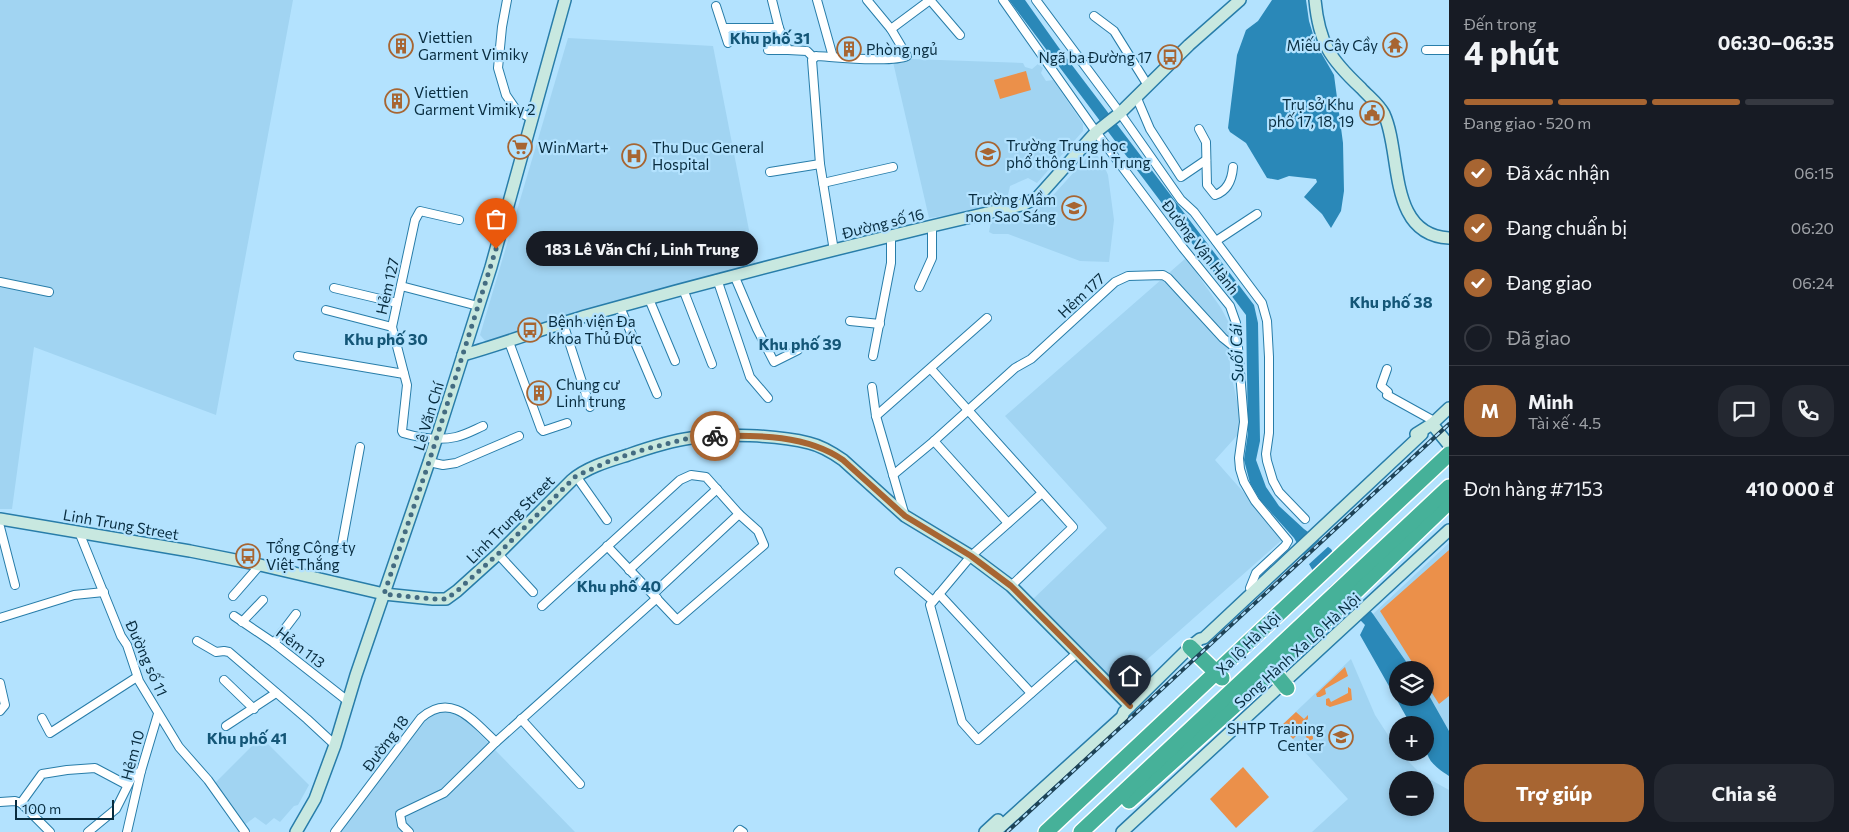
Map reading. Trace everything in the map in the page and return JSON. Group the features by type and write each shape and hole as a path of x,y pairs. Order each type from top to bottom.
{"highway":[{"name":"Xa lộ Hà Nội","path":"1094,832 1281,681 1323,614 1378,545 1449,448"},
{"name":"Xa lộ Hà Nội","path":"1378,545 1449,465"},
{"name":"Xa lộ Hà Nội","path":"1057,832 1305,594 1445,499 1449,488"},
{"name":"Xa lộ Hà Nội","path":"1081,832 1323,614"},
{"path":"1195,643 1220,675"},
{"name":"Xa lộ Hà Nội","path":"1046,832 1220,675"}],"main road":[{"name":"Lê Văn Chí","path":"296,832 315,799 335,745 356,675 429,462 478,306 533,119 565,0"},
{"name":"Đường số 16","path":"463,355 717,279 1022,205 1037,198 1099,130 1240,0"},
{"path":"1315,0 1319,30 1329,53 1384,114 1398,184 1411,216 1425,232 1449,238"},
{"path":"995,832 1122,717 1127,709 1195,643 1204,638 1337,511 1449,408"},
{"path":"1429,425 1449,448"},
{"name":"Linh Trung Street","path":"0,518 260,565 384,594 446,599 498,554 576,476 612,460 690,438 741,436 810,443 832,452 905,516 971,556 1011,586 1077,653 1127,709"},
{"name":"Song Hành Xa Lộ Hà Nội","path":"1122,832 1281,681 1349,629 1407,574 1449,530"},
{"name":"Song Hành Xa Lộ Hà Nội","path":"1407,574 1449,539"},
{"path":"1195,643 1200,634 1250,588 1285,560"},
{"name":"Song Hành Xa Lộ Hà Nội","path":"1130,832 1281,681"},
{"path":"985,832 1117,712 1127,709"}],"street":[{"path":"508,0 505,6 498,68 506,95 517,111 533,119"},
{"path":"772,0 779,28 788,50"},
{"path":"817,0 834,57"},
{"path":"814,58 877,59 906,57 891,29 867,0"},
{"path":"891,29 930,0 960,35"},
{"name":"Đường Vận Hành","path":"1003,0 1183,248 1227,302 1234,314 1244,422 1239,458 1240,469 1244,482 1255,501 1288,541 1256,573 1250,588"},
{"name":"Đường Vận Hành","path":"1036,0 1117,115 1181,200 1194,212 1258,296 1265,310 1269,357 1267,461 1273,481 1279,492 1305,519"},
{"path":"716,6 728,43"},
{"path":"1094,16 1114,31 1147,84"},
{"path":"724,28 779,28"},
{"path":"768,50 807,50 814,58"},
{"path":"1426,50 1449,50"},
{"path":"814,58 812,62 820,164 834,251"},
{"path":"1136,96 1150,128 1181,177 1206,160"},
{"path":"1199,129 1206,142 1207,185 1215,195 1230,183 1233,167"},
{"path":"770,172 820,164"},
{"path":"823,183 894,167"},
{"name":"Hẻm 127","path":"436,439 412,436 402,432 407,385 392,327 415,220 420,211 459,220"},
{"path":"1216,241 1257,214"},
{"path":"919,287 932,258 932,227"},
{"path":"873,356 891,263 891,237"},
{"path":"734,275 757,329 774,362 798,350"},
{"name":"Hẻm 177","path":"894,475 1013,370 1031,360 1106,289 1122,278 1128,276 1163,275 1168,278 1224,338 1238,350"},
{"path":"717,279 750,378 768,398"},
{"path":"0,282 49,292"},
{"path":"401,286 478,306"},
{"path":"334,288 397,303"},
{"path":"683,289 712,364"},
{"path":"650,299 675,361"},
{"path":"620,307 657,394"},
{"path":"326,310 392,327"},
{"path":"876,416 987,318"},
{"path":"850,321 880,324"},
{"path":"563,324 590,408"},
{"path":"509,342 541,429 543,431 566,423"},
{"path":"298,356 404,374"},
{"path":"931,369 1073,527 1011,586"},
{"path":"1387,370 1381,386 1388,392 1388,395 1429,425"},
{"path":"872,387 876,416 905,516"},
{"path":"436,439 457,437 483,426"},
{"path":"429,462 443,465 456,463 518,436"},
{"path":"934,441 1008,523"},
{"path":"342,544 360,447"},
{"path":"542,606 606,546 680,480 691,475 706,477 738,514 758,531 764,545 677,620 606,546"},
{"path":"576,476 607,520"},
{"path":"629,570 717,488"},
{"path":"1042,493 971,556 930,605 962,722 978,740 1077,653"},
{"path":"409,832 402,825 400,814 444,793 496,742 655,596 738,514"},
{"path":"0,527 15,585"},
{"name":"Đường số 11","path":"80,532 121,636 127,644 137,677 179,747 208,780 245,832"},
{"path":"498,554 533,592"},
{"path":"233,596 260,565"},
{"path":"899,572 933,601"},
{"path":"0,618 74,595 104,592"},
{"path":"939,594 1031,693"},
{"path":"242,622 263,600"},
{"path":"274,643 296,614"},
{"name":"Hẻm 113","path":"234,616 274,643 349,702"},
{"path":"198,641 216,652 229,652 335,745"},
{"path":"42,718 50,732 137,677"},
{"path":"224,680 254,709"},
{"path":"0,683 5,706 0,711"},
{"path":"226,726 276,693"},
{"name":"Đường 18","path":"335,832 421,718 428,713 447,707 460,710 496,742"},
{"name":"Hẻm 10","path":"127,832 141,771 158,714"},
{"path":"521,719 580,784"},
{"path":"21,803 42,775 47,773 95,768 127,785"},
{"path":"88,832 116,810 132,777 141,771"},
{"path":"0,802 15,801 21,803 50,832"},
{"path":"116,810 131,815"},
{"path":"738,832 740,830 743,832"}],"shaded area":[{"path":"0,0 293,0 216,415 34,347 12,509 0,509"},
{"path":"1009,0 1025,0 1059,48 1254,305 1258,323 1260,441 1256,460 1266,487 1279,506 1304,529 1331,549 1361,600 1406,661 1389,661 1389,686 1360,635 1365,625 1313,571 1294,538 1260,500 1250,483 1244,460 1248,433 1246,315"},
{"path":"1272,0 1306,0 1309,21 1316,44 1334,75 1343,143 1344,191 1341,211 1331,228 1322,214 1304,197 1317,182 1316,179 1289,176 1278,180 1267,178 1246,143 1230,132 1228,128 1237,55 1246,30 1258,21"},
{"name":"Thu Duc General Hospital","path":"568,38 713,46 756,266 489,345 480,335"},
{"name":"Trường Trung học phổ thông Linh Trung","path":"911,59 1023,63 1025,67 1032,69 1038,64 1043,68 1041,73 1046,81 1053,80 1083,124 1083,131 1037,183 1028,178 1010,186 1007,200 959,214 929,218 893,62"},
{"path":"1026,71 1031,90 1000,99 994,80"},
{"name":"Trường Mầm non Sao Sáng","path":"1093,151 1102,161 1108,175 1114,220 1109,262 1080,261 1008,234 993,234 989,232 991,222 1025,214 1047,202"},
{"path":"1186,258 1221,308 1229,323 1230,369 1243,429 1215,460 1284,538 1116,687 1031,601 1107,528 1005,416"},
{"path":"1449,543 1449,731 1434,705 1434,661 1406,661 1373,614"},
{"path":"1449,550 1449,696 1439,704 1434,696 1434,661 1411,661 1380,611"},
{"name":"SHTP Training Center","path":"1351,659 1375,715 1389,737 1389,761 1408,761 1418,771 1389,771 1389,816 1434,816 1434,782 1449,790 1449,832 1312,832 1348,799 1281,726"},
{"path":"1345,667 1348,676 1325,689 1326,694 1317,697 1316,694"},
{"path":"1348,687 1351,689 1352,700 1330,707 1326,705 1326,699 1329,698 1331,702 1348,693"},
{"path":"1434,704 1449,731 1449,776 1431,761 1434,761 1434,716 1406,716 1400,706 1434,706"},
{"path":"447,711 463,717 575,832 339,832 425,716"},
{"path":"1296,712 1304,719 1308,715 1308,719 1297,727 1295,733 1297,735 1293,739 1281,726"},
{"path":"1310,724 1312,726 1313,739 1309,741 1304,734 1305,729"},
{"path":"261,737 309,785 298,805 294,806 280,822 274,818 266,825 255,817 243,826 214,784"},
{"path":"1243,767 1269,797 1236,828 1210,799"}],"pier":[{"path":"1321,539 1330,545 1307,566 1302,557"},
{"path":"1337,554 1347,571 1327,589 1314,575"}],"railway":[{"path":"1007,832 1449,424"}],"way so far":[{"path":"496,249 429,462 384,594 446,599 498,554 576,476 612,460 646,449 690,438 715,436"}],"place":[{"name":"Miếu Cây Cầy","path":"1395,45"},
{"name":"Viettien Garment Vimiky","path":"401,46"},
{"name":"Phòng ngủ","path":"849,49"},
{"name":"Ngã ba Đường 17","path":"1170,57"},
{"name":"Viettien Garment Vimiky 2","path":"397,101"},
{"name":"Trụ sở Khu phố 17, 18, 19","path":"1372,113"},
{"name":"WinMart+","path":"520,147"},
{"name":"Trường Trung học phổ thông Linh Trung","path":"988,154"},
{"name":"Thu Duc General Hospital","path":"634,156"},
{"name":"Trường Mầm non Sao Sáng","path":"1074,208"},
{"name":"183 Lê Văn Chí , Linh Trung","path":"496,249"},
{"name":"Bệnh viện Đa khoa Thủ Đức","path":"530,330"},
{"name":"Chung cư Linh trung","path":"539,393"},
{"name":"Tổng Công ty Việt Thắng","path":"248,556"},
{"name":"SHTP Training Center","path":"1341,737"}],"district":[{"name":"Khu phố 31","path":"770,37"},
{"name":"Khu phố 38","path":"1391,301"},
{"name":"Khu phố 30","path":"386,338"},
{"name":"Khu phố 39","path":"800,343"},
{"name":"Khu phố 40","path":"619,585"},
{"name":"Khu phố 41","path":"247,737"}],"route":[{"path":"715,436 760,437 810,443 832,452 905,516 971,556 1011,586 1130,706"}],"water label":[{"name":"Suối Cái","path":"1236,353"}]}
